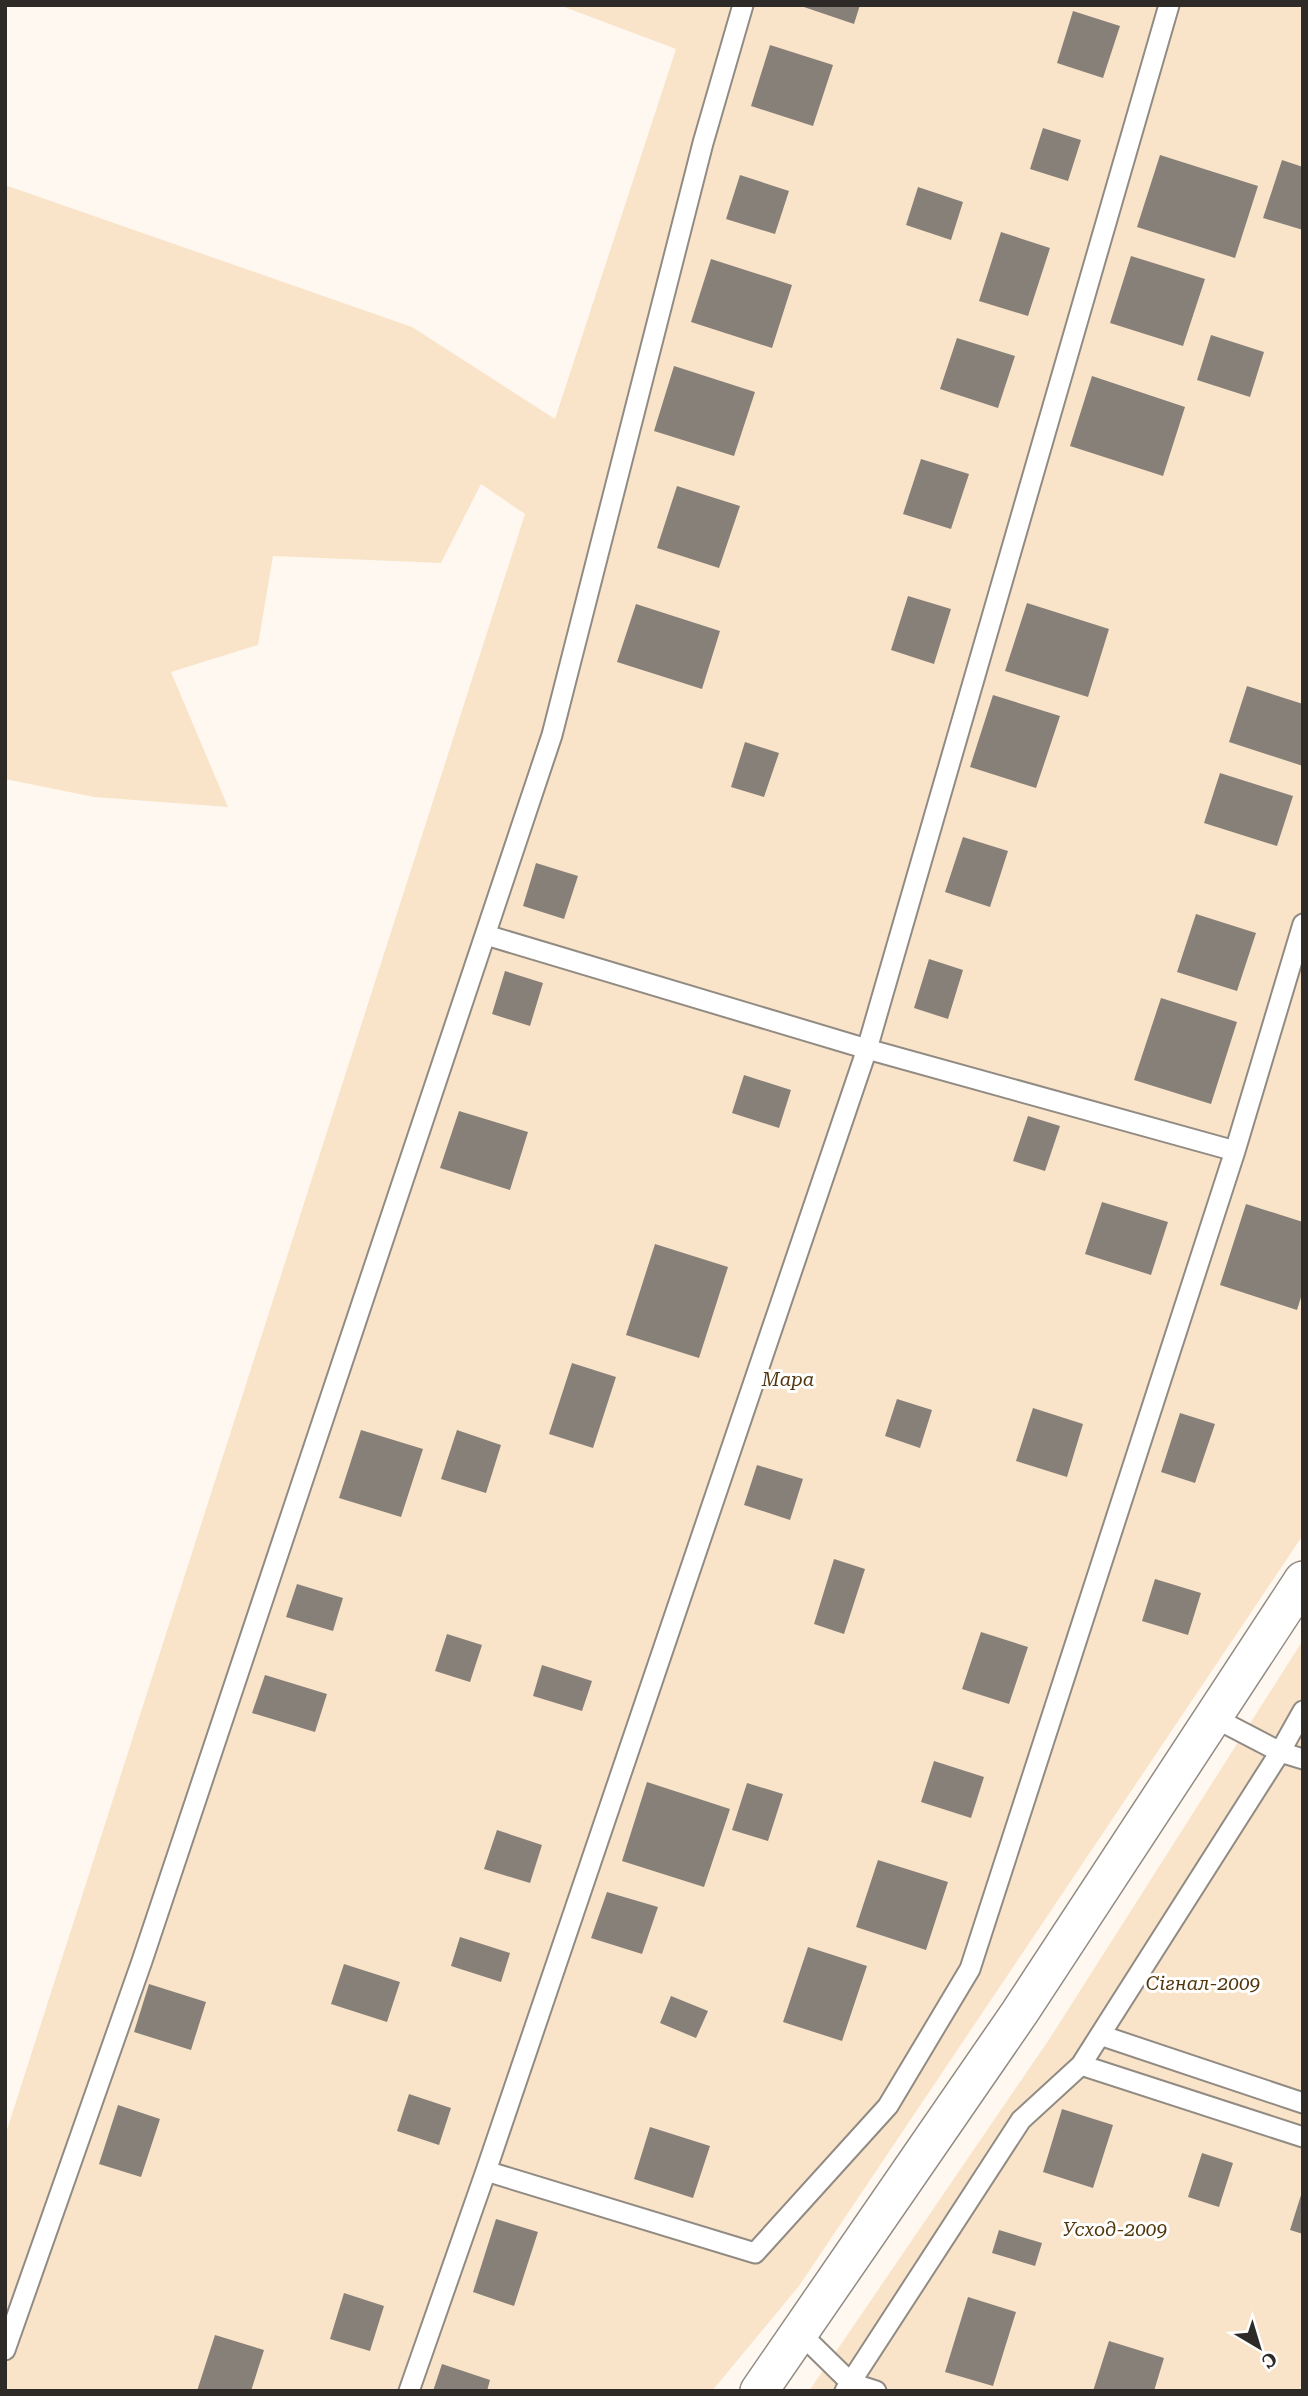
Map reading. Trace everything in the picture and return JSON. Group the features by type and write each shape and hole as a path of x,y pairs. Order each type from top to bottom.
{"street":[{"path":"759,2391 1020,2012 1303,1580"}],"lane":[{"path":"5,2350 142,1961 552,735 703,143 743,5"},
{"path":"409,2391 867,1049 1169,5"},
{"path":"486,2171 755,2253 888,2106 970,1969 1235,1152 1303,924"},
{"path":"486,935 867,1049 1235,1152"},
{"path":"848,2387 1021,2120 1081,2065 1280,1752 1303,1711"},
{"path":"1213,1717 1280,1752 1303,1759"},
{"path":"1100,2035 1303,2103"},
{"path":"1081,2065 1303,2137"},
{"path":"799,2332 848,2387 876,2391"}],"green space":[{"name":"Мара","path":"559,5 1303,5 1303,1535 799,2286 712,2391 5,2391 5,2136 525,514 481,484 441,563 273,556 258,645 171,672 228,807 94,797 5,779 5,185 412,327 555,419 676,49"},
{"name":"Усход-2009","path":"1303,1640 1303,2391 809,2391 1050,2038"}],"building":[{"path":"798,5 860,5 854,24"},
{"path":"1073,11 1120,26 1103,78 1057,63"},
{"path":"770,45 833,65 813,126 751,106"},
{"path":"1043,128 1081,140 1068,181 1030,169"},
{"path":"1160,155 1258,186 1235,258 1137,227"},
{"path":"1282,160 1303,167 1303,230 1263,218"},
{"path":"740,175 789,191 775,234 726,219"},
{"path":"918,187 963,202 951,240 906,225"},
{"path":"1001,232 1050,248 1028,316 979,301"},
{"path":"1131,256 1205,279 1183,346 1110,323"},
{"path":"711,259 792,285 772,348 691,322"},
{"path":"1211,335 1264,352 1250,397 1197,380"},
{"path":"957,338 1015,356 998,408 940,389"},
{"path":"674,366 755,392 734,456 654,431"},
{"path":"1092,376 1185,407 1163,476 1070,446"},
{"path":"921,459 969,474 951,529 903,514"},
{"path":"677,486 740,506 719,568 657,548"},
{"path":"908,596 951,609 934,664 891,650"},
{"path":"1027,603 1109,629 1088,697 1005,671"},
{"path":"636,604 720,631 702,689 617,662"},
{"path":"1247,686 1303,704 1303,766 1229,742"},
{"path":"993,695 1060,716 1036,788 970,767"},
{"path":"745,742 779,753 764,797 731,787"},
{"path":"1220,773 1293,796 1277,846 1204,823"},
{"path":"963,837 1008,851 990,907 945,892"},
{"path":"536,863 578,876 564,919 523,906"},
{"path":"1196,914 1256,933 1237,991 1177,972"},
{"path":"929,959 963,970 948,1019 914,1008"},
{"path":"505,971 543,983 530,1026 492,1014"},
{"path":"1161,998 1237,1022 1211,1104 1134,1080"},
{"path":"744,1075 791,1090 779,1128 732,1113"},
{"path":"459,1111 528,1132 510,1190 440,1168"},
{"path":"1028,1116 1060,1126 1045,1171 1013,1161"},
{"path":"1102,1202 1168,1222 1151,1275 1085,1254"},
{"path":"1246,1204 1303,1222 1303,1291 1297,1310 1220,1285"},
{"path":"655,1244 728,1267 699,1358 626,1335"},
{"path":"572,1363 616,1377 593,1448 549,1434"},
{"path":"897,1399 932,1410 920,1448 885,1436"},
{"path":"1033,1408 1083,1424 1067,1477 1016,1461"},
{"path":"1180,1413 1215,1424 1195,1483 1161,1472"},
{"path":"361,1430 423,1449 401,1517 339,1498"},
{"path":"457,1430 501,1445 486,1493 441,1479"},
{"path":"757,1465 803,1479 790,1520 744,1505"},
{"path":"834,1559 865,1569 844,1634 814,1624"},
{"path":"1155,1579 1201,1593 1188,1635 1142,1621"},
{"path":"297,1584 343,1598 333,1631 286,1617"},
{"path":"981,1632 1028,1647 1009,1704 962,1689"},
{"path":"447,1634 482,1645 470,1682 435,1671"},
{"path":"542,1665 592,1681 582,1711 533,1696"},
{"path":"265,1675 327,1694 315,1732 252,1713"},
{"path":"934,1761 984,1777 971,1818 921,1802"},
{"path":"647,1782 730,1809 704,1887 622,1861"},
{"path":"747,1783 783,1794 768,1841 732,1830"},
{"path":"497,1830 542,1845 530,1883 484,1869"},
{"path":"878,1860 948,1882 926,1950 856,1927"},
{"path":"607,1892 658,1907 642,1954 591,1938"},
{"path":"460,1937 510,1953 501,1982 451,1966"},
{"path":"808,1947 867,1966 842,2041 783,2022"},
{"path":"344,1964 400,1982 387,2022 331,2004"},
{"path":"149,1984 206,2002 191,2050 134,2032"},
{"path":"671,1996 708,2011 696,2038 660,2023"},
{"path":"409,2094 451,2108 439,2145 397,2131"},
{"path":"118,2105 160,2119 141,2177 99,2164"},
{"path":"1062,2109 1113,2125 1093,2188 1043,2172"},
{"path":"650,2127 710,2146 693,2198 634,2179"},
{"path":"1202,2153 1233,2163 1219,2207 1188,2197"},
{"path":"1303,2192 1303,2234 1290,2230"},
{"path":"496,2219 538,2232 514,2306 473,2292"},
{"path":"999,2230 1042,2243 1035,2266 992,2253"},
{"path":"344,2293 384,2306 370,2351 330,2339"},
{"path":"968,2297 1016,2312 993,2386 945,2372"},
{"path":"215,2335 264,2350 251,2391 197,2391"},
{"path":"1109,2341 1164,2358 1154,2391 1093,2391"},
{"path":"442,2364 490,2380 487,2391 433,2391"}],"park label":[{"name":"Сігнал-2009","path":"1203,1983"}]}
